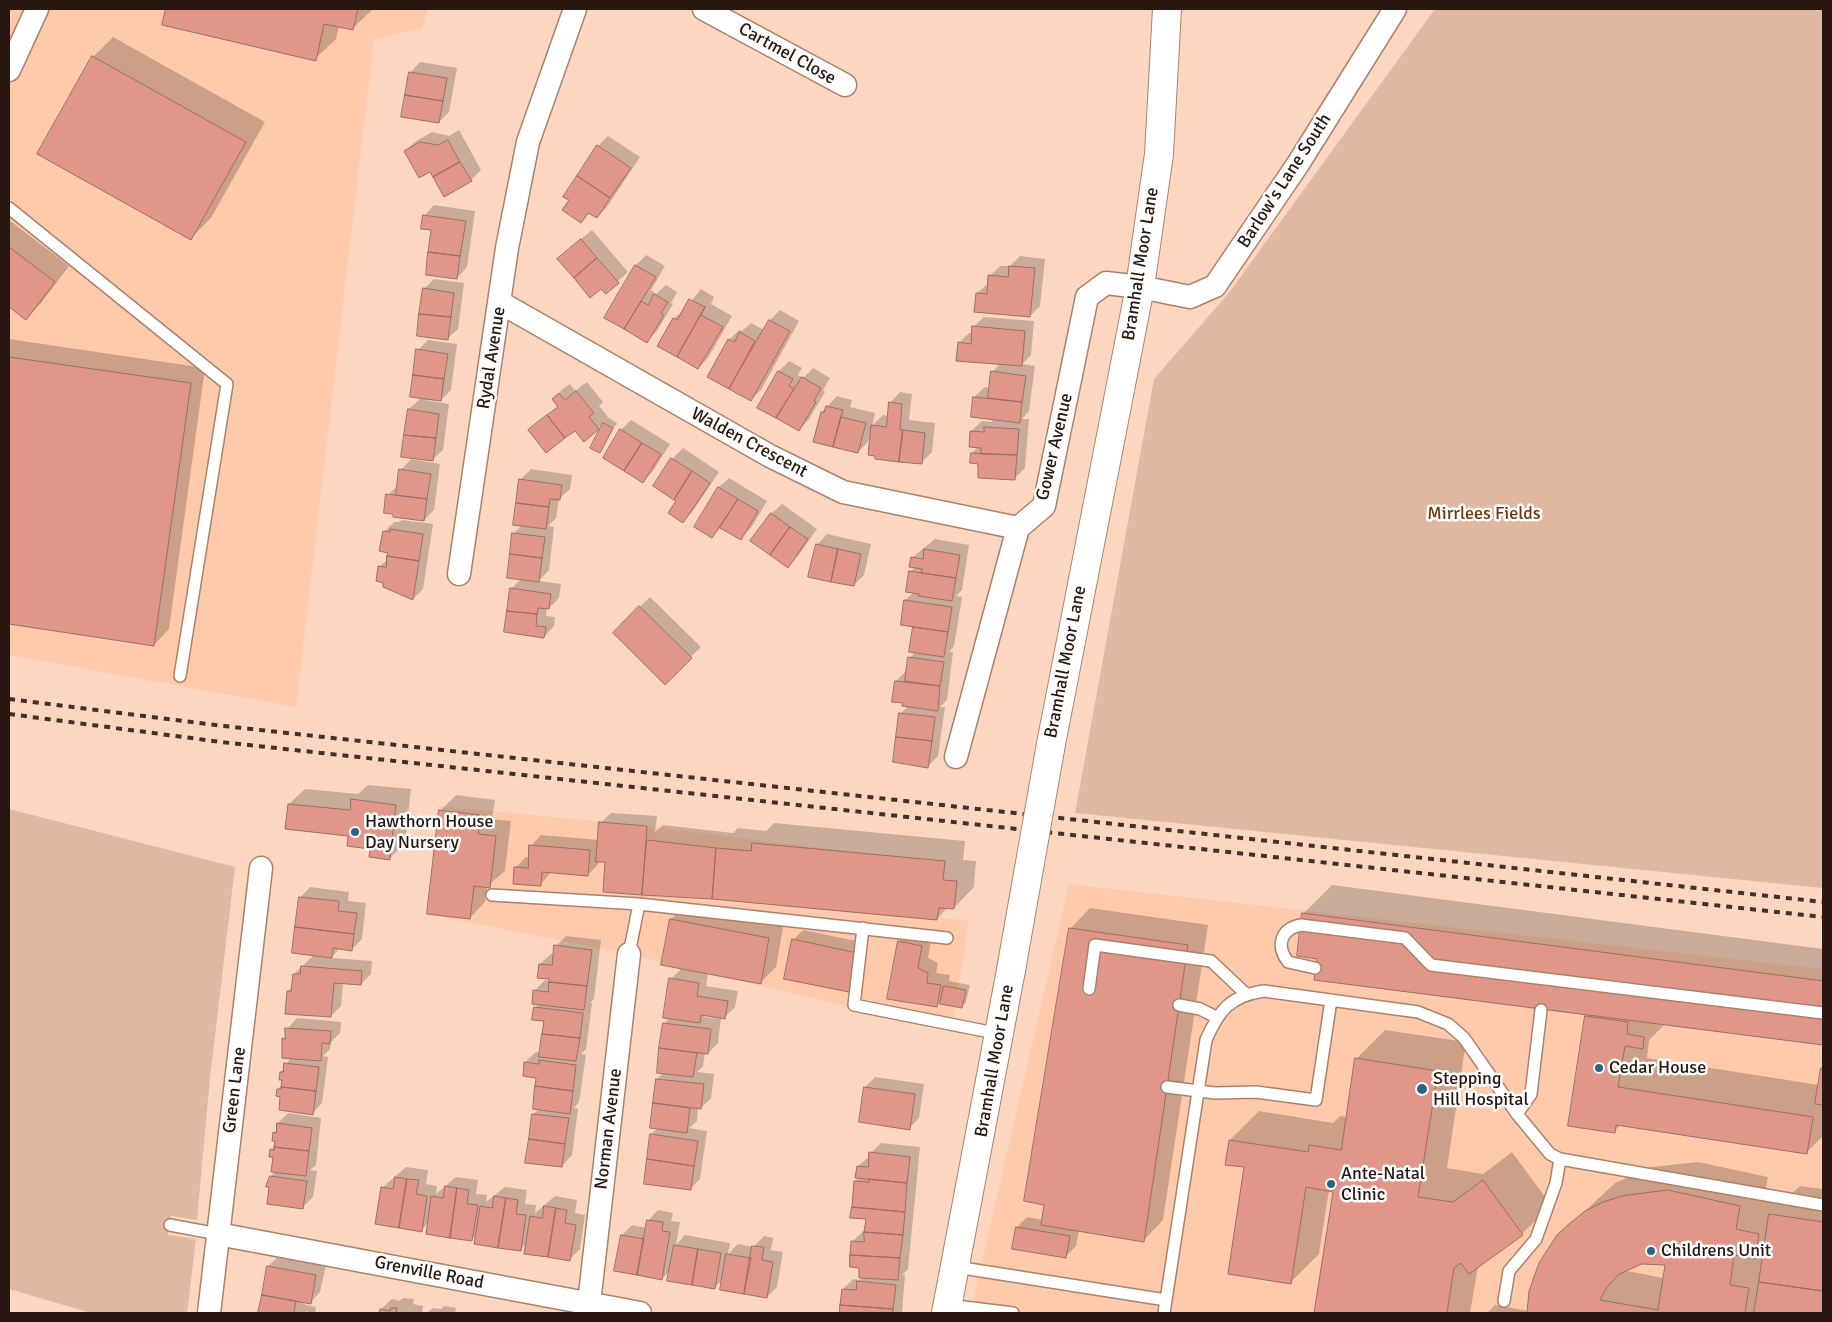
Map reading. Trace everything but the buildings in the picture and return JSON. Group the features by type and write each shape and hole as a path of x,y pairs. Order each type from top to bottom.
{"street":[{"path":"9,70 37,9"},
{"name":"Rydal Avenue","path":"459,574 508,248 528,142 575,9"},
{"name":"Cartmel Close","path":"704,9 845,85"},
{"name":"Bramhall Moor Lane","path":"947,1309 1000,1034 1051,744 1140,286 1159,154 1167,9"},
{"name":"Barlow's Lane South","path":"1140,286 1190,297 1215,286 1298,164 1395,9"},
{"name":"Gower Avenue","path":"1018,528 1044,506 1087,297 1106,283 1140,286"},
{"name":"Walden Crescent","path":"501,304 770,456 844,492 1018,528"},
{"path":"956,757 1018,528"},
{"name":"Green Lane","path":"209,1313 261,868"},
{"name":"Norman Avenue","path":"589,1303 629,954"},
{"name":"Grenville Road","path":"218,1234 640,1313"}],"lane":[{"path":"9,208 227,384 180,676"},
{"path":"492,895 638,904 947,938"},
{"path":"629,954 638,904"},
{"path":"1315,968 1288,962 1282,954 1280,945 1283,935 1290,927 1301,926 1405,938 1431,965 1823,1013"},
{"path":"864,928 854,1005 1000,1034"},
{"path":"1089,989 1095,945 1211,961 1246,994"},
{"path":"1164,1313 1206,1040 1216,1017 1246,994 1264,990 1418,1012 1448,1024 1464,1038 1517,1114 1550,1154 1560,1159 1823,1205"},
{"path":"1167,1087 1215,1093 1256,1092 1316,1100 1332,1000"},
{"path":"1179,1005 1200,1009 1216,1017"},
{"path":"1517,1114 1531,1094 1541,1010"},
{"path":"1504,1301 1510,1271 1536,1239 1556,1183 1560,1159"},
{"path":"170,1226 218,1234"},
{"path":"956,1267 1166,1300"},
{"path":"947,1309 1013,1313"}],"shaded area":[{"path":"9,9 428,9 422,28 374,39 296,707 9,655"},
{"path":"438,806 647,826 932,862 927,916 969,921 951,1031 629,954 427,914"},
{"name":"Stepping Hill Hospital","path":"1069,884 1823,969 1823,1313 970,1313"}],"green space":[{"name":"Mirrlees Fields","path":"1435,9 1823,9 1823,888 1075,813 1154,379 1228,294"},
{"path":"9,809 235,867 210,1078 197,1220 171,1216 168,1235 196,1239 187,1313 91,1313 9,1289"}],"railway":[{"path":"9,699 224,726 1823,902"},
{"path":"9,714 221,742 1823,917"}],"place":[{"name":"Hawthorn House Day Nursery","path":"355,832"},
{"name":"Cedar House","path":"1599,1068"},
{"name":"Stepping Hill Hospital","path":"1422,1089"},
{"name":"Ante-Natal Clinic","path":"1331,1184"},
{"name":"Childrens Unit","path":"1651,1251"}]}
